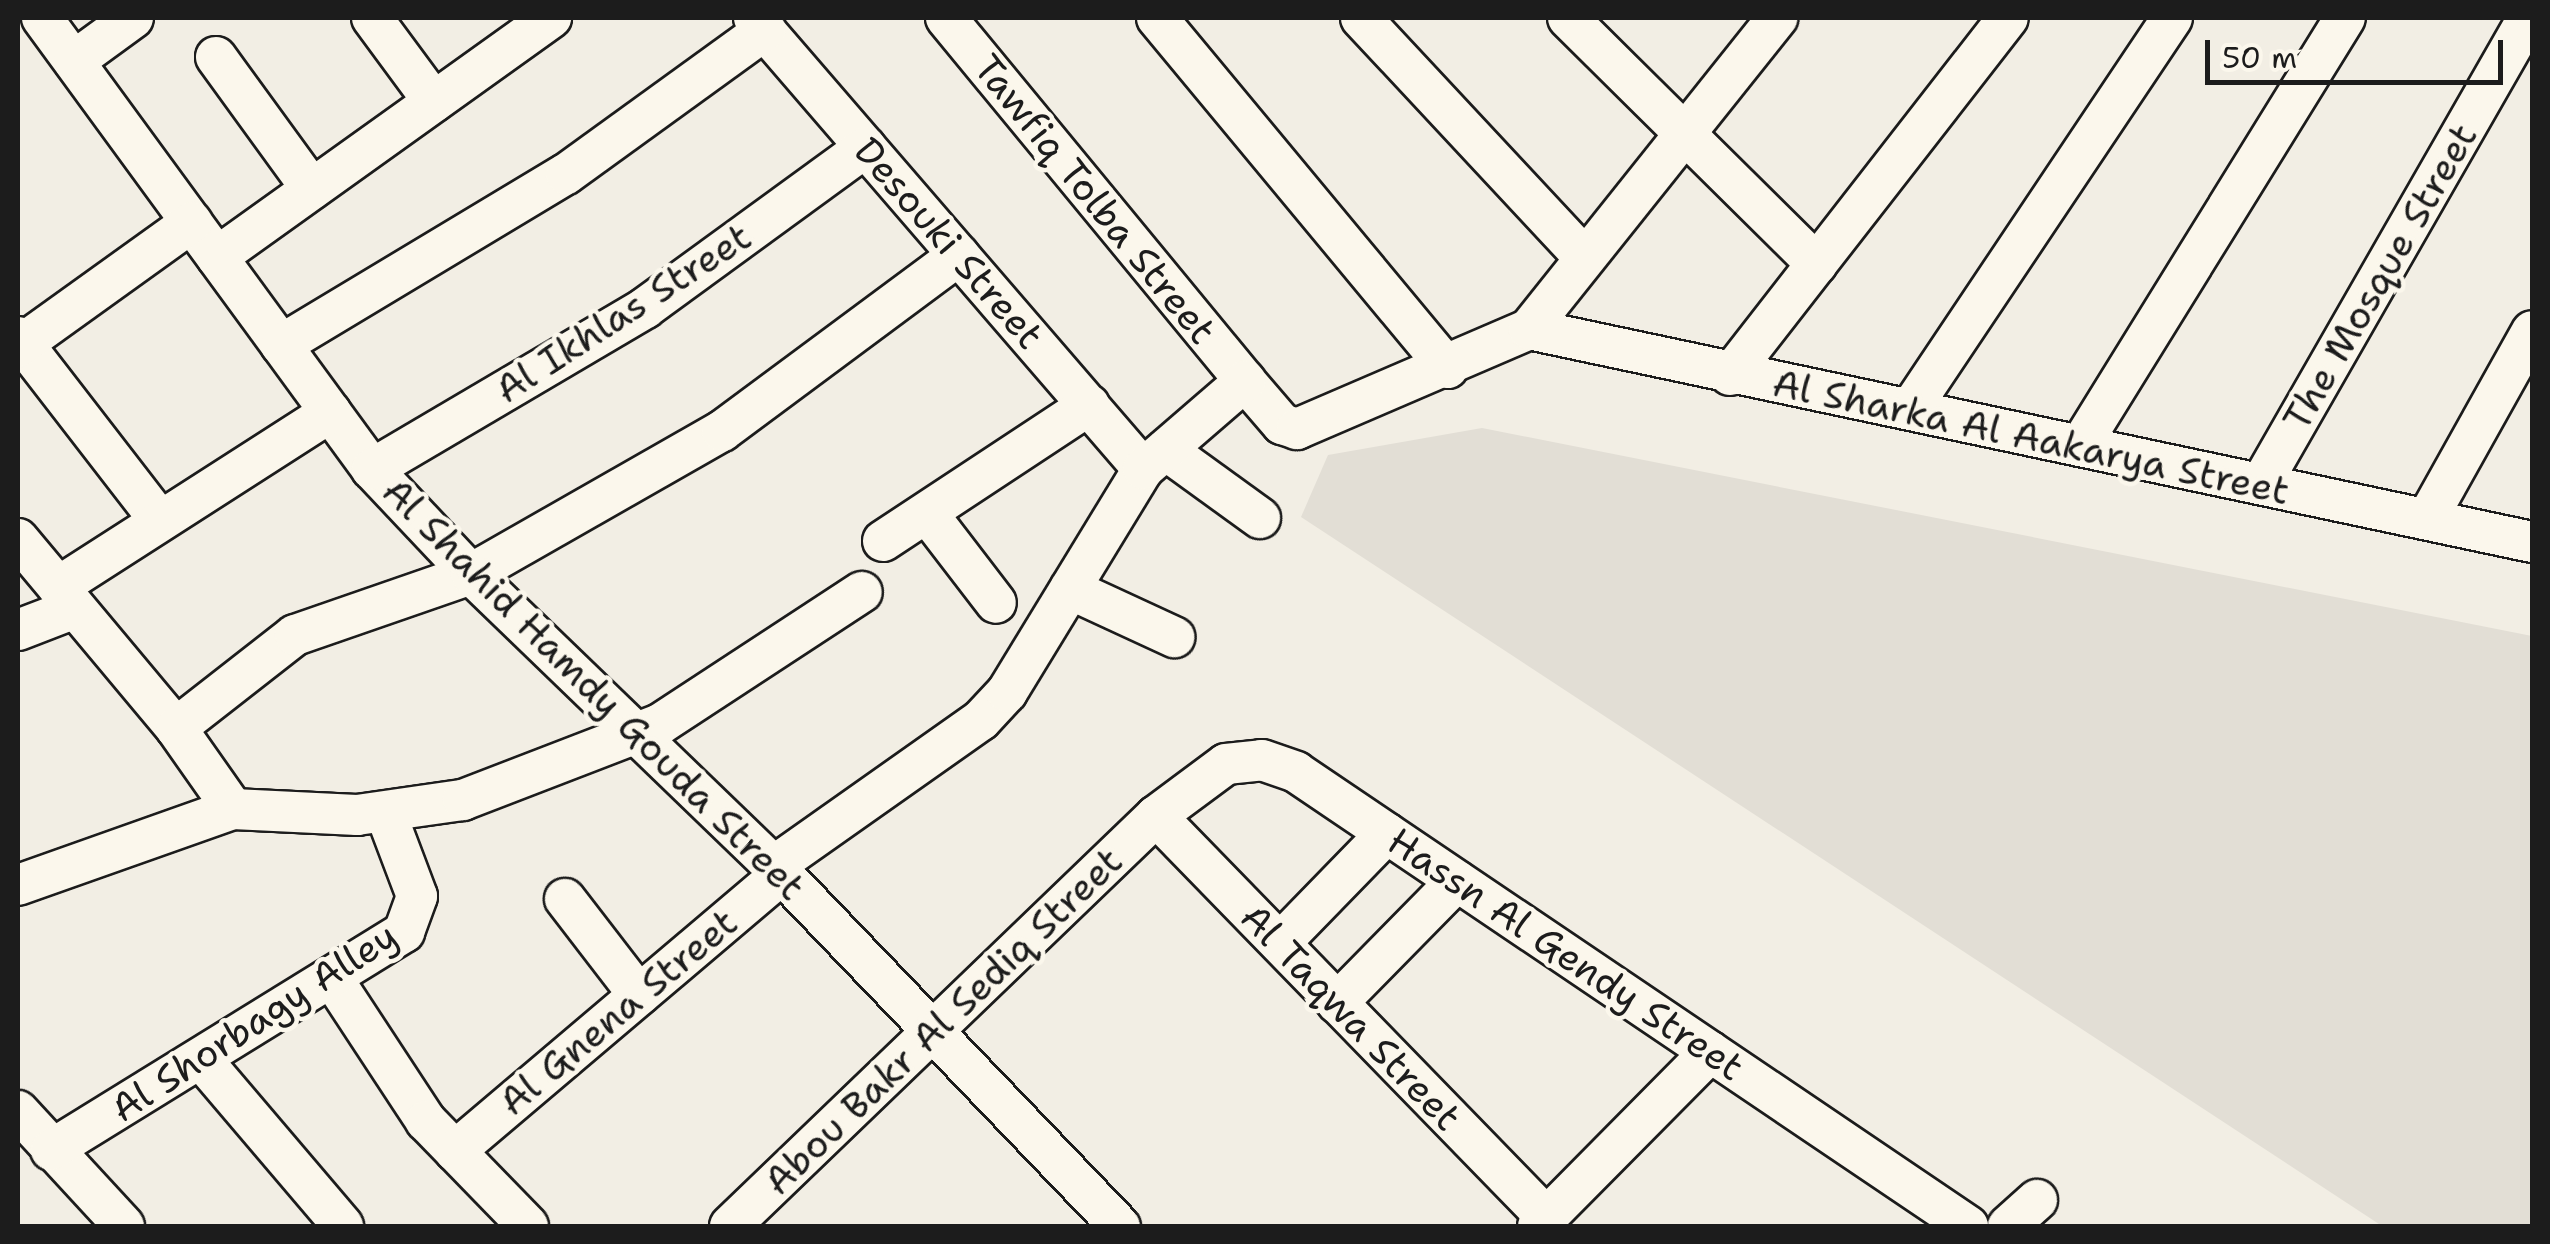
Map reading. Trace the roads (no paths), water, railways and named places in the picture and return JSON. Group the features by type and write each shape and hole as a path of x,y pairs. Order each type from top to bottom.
{"street":[{"name":"Al Shahid Hamdy Gouda Street","path":"42,18 372,469 470,574 778,870 1120,1226"},
{"path":"74,61 133,18"},
{"path":"372,18 434,102"},
{"path":"217,257 551,18"},
{"name":"Tawfiq Tolba Street","path":"946,18 1282,424 1297,429 1448,368"},
{"path":"1157,18 1448,368 1529,328 1777,18"},
{"path":"1361,18 1585,258"},
{"path":"1568,18 1682,136 1817,264"},
{"path":"1730,375 2008,18"},
{"path":"1911,408 2172,18"},
{"path":"2080,446 2345,18"},
{"name":"The Mosque Street","path":"2261,484 2528,18"},
{"path":"282,345 566,174 760,24"},
{"name":"Desouki Street","path":"760,24 1089,406 1155,459 1260,518"},
{"path":"216,58 312,189"},
{"name":"Al Ikhlas Street","path":"372,469 645,308 866,147"},
{"path":"160,521 19,343 192,222"},
{"path":"176,728 295,635 470,574 722,431 959,255"},
{"name":"Al Sharka Al Aakarya Street","path":"1529,328 1730,375 1911,408 2532,542"},
{"path":"2428,519 2532,332"},
{"name":"Al Gnena Street","path":"455,1151 639,995 778,870 981,720 1007,692 1155,459 1245,381"},
{"path":"883,541 1089,406"},
{"path":"18,630 66,598 160,521 331,412"},
{"path":"927,513 996,604"},
{"path":"18,539 176,728 234,809"},
{"path":"1070,589 1174,637"},
{"path":"18,885 234,809 386,814 463,800 636,734 683,711 862,592"},
{"name":"Hassn Al Gendy Street","path":"1156,816 1226,764 1262,760 1296,772 1968,1226"},
{"name":"Al Shorbagy Alley","path":"28,1130 201,1059 404,932 414,915 412,878 386,814"},
{"name":"Al Taqwa Street","path":"1156,816 1543,1222"},
{"name":"Abou Bakr Al Sediq Street","path":"739,1224 1156,816"},
{"path":"1280,943 1387,834"},
{"path":"1337,1002 1457,881"},
{"path":"564,899 639,995"},
{"path":"332,978 426,1121 528,1226"},
{"path":"1543,1222 1710,1052"},
{"path":"201,1059 343,1226"},
{"path":"28,1130 124,1226"}]}
